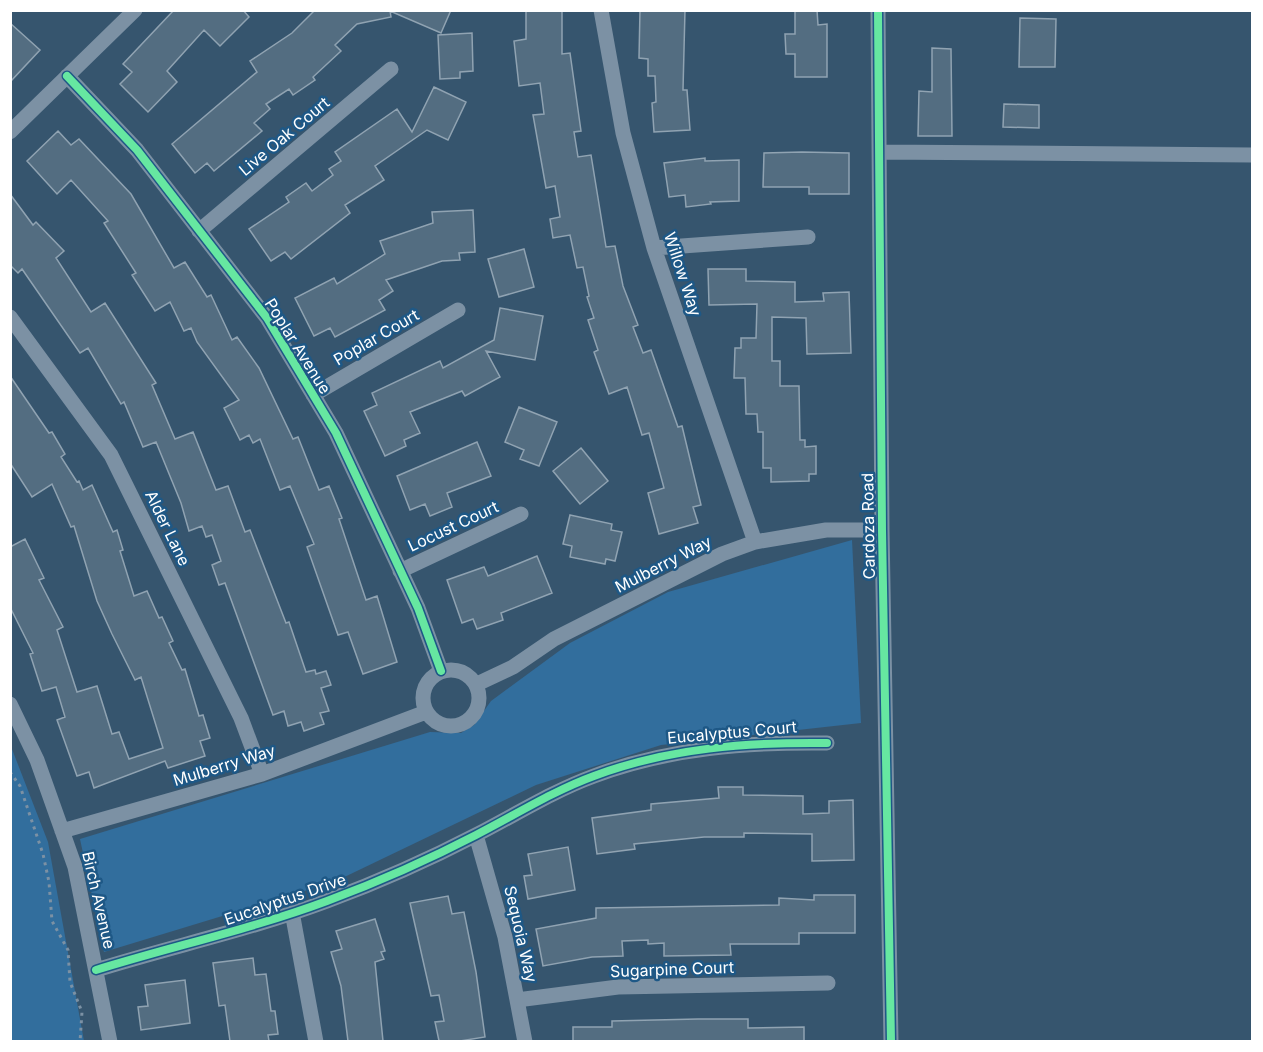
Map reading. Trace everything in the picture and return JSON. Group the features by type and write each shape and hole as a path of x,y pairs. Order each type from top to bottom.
{"street":[{"path":"10,132 135,10"},
{"name":"Willow Way","path":"601,10 623,133 654,248 755,542"},
{"name":"Cardoza Road","path":"878,10 882,530 891,1041"},
{"name":"Live Oak Court","path":"200,231 391,69"},
{"name":"Poplar Avenue","path":"67,76 137,150 267,318 336,433 418,608 441,671"},
{"path":"879,152 1252,155"},
{"path":"654,248 808,237"},
{"name":"Poplar Court","path":"313,395 458,310"},
{"name":"Alder Lane","path":"10,317 111,455 241,718 262,774"},
{"name":"Locust Court","path":"400,570 521,514"},
{"name":"Mulberry Way","path":"477,684 513,667 554,639 722,554 755,542 825,530 882,530"},
{"path":"453,669 468,674 477,684 480,704 474,717 460,726 445,726 433,720 426,712 423,693 432,676 441,671 453,669"},
{"name":"Birch Avenue","path":"10,704 37,760 75,867 110,1041"},
{"name":"Mulberry Way","path":"62,831 262,774 426,712"},
{"name":"Eucalyptus Court","path":"476,835 557,792 632,764 671,754 724,747 827,743"},
{"name":"Eucalyptus Drive","path":"96,970 210,939 326,901 439,854 476,835"},
{"name":"Sequoia Way","path":"476,835 496,898 525,1041"},
{"path":"292,912 316,1041"},
{"name":"Sugarpine Court","path":"517,1000 618,987 828,983"}],"path":[{"path":"10,772 20,786 43,854 49,882 52,921 68,950 70,982 82,1012 80,1041"}],"shaded area":[{"path":"852,540 861,723 661,745 536,785 334,882 104,952 80,839 430,732 461,733 474,725 491,701 570,643 668,592"},
{"path":"10,744 48,842 84,1041 11,1041"}],"building":[{"path":"174,10 243,10 249,17 220,46 204,30 167,71 177,82 148,112 120,84 132,72 123,64"},
{"path":"315,10 451,10 441,33 390,11 391,17 357,24 335,45 341,51 313,77 315,80 293,95 289,89 266,104 270,109 254,123 262,131 214,171 207,163 195,173 172,144 257,72 250,61 292,33"},
{"path":"526,10 562,10 562,54 570,53 581,131 574,132 578,157 591,155 606,247 615,246 623,286 638,325 633,327 643,353 651,350 678,427 682,426 701,505 693,507 698,523 659,534 648,493 664,488 649,433 642,435 627,387 609,394 594,352 598,350 588,320 594,318 587,297 589,296 583,267 577,268 570,235 553,238 550,219 560,217 555,186 546,188 533,115 544,114 540,83 519,86 514,41 526,39"},
{"path":"640,10 685,10 683,90 687,90 690,130 654,132 652,103 656,102 655,76 648,76 648,59 639,58"},
{"path":"795,10 817,10 818,25 827,24 827,77 795,77 795,54 786,54 785,34 795,34"},
{"path":"1020,18 1056,19 1055,67 1019,67"},
{"path":"10,23 40,50 10,82"},
{"path":"472,33 473,71 460,72 460,78 440,79 438,35"},
{"path":"932,48 951,49 952,136 918,136 919,91 932,92"},
{"path":"434,87 466,102 448,140 427,130 375,166 384,180 345,205 350,213 291,259 285,252 271,261 249,229 289,202 286,197 306,183 312,191 333,175 329,169 341,161 335,152 397,109 412,132"},
{"path":"1004,104 1039,105 1039,128 1003,127"},
{"path":"58,131 71,145 79,139 131,194 174,268 185,262 207,297 211,295 232,340 237,337 259,368 293,439 298,437 319,490 329,486 342,518 339,519 366,600 377,596 397,662 363,674 348,632 338,635 307,547 314,544 290,486 280,490 260,439 253,443 249,435 240,440 224,408 239,400 197,342 191,328 184,331 170,302 155,311 132,275 136,273 104,223 108,221 71,180 57,194 27,161"},
{"path":"764,153 849,153 849,194 809,194 809,187 763,187"},
{"path":"705,158 705,161 739,160 739,201 710,202 711,204 686,207 685,195 669,197 664,163"},
{"path":"10,194 33,225 36,222 64,251 56,258 91,312 105,303 156,383 152,385 175,439 193,432 216,490 228,486 245,532 250,530 286,623 289,622 306,672 315,670 316,674 326,671 331,685 321,688 329,711 320,713 324,724 304,731 301,722 288,726 284,711 273,715 225,583 219,585 212,565 221,561 212,535 206,537 202,526 189,531 181,503 156,442 143,447 124,402 121,404 88,348 80,353 22,269 18,273 10,265"},
{"path":"473,210 475,252 459,253 460,260 442,261 386,280 393,291 379,300 385,310 335,337 330,328 314,336 295,298 334,278 337,284 385,254 380,241 433,223 432,212"},
{"path":"524,249 534,287 499,297 488,259"},
{"path":"708,269 746,269 746,281 795,282 795,302 824,301 823,293 849,292 851,353 807,354 806,318 772,317 772,361 780,361 780,386 799,386 800,440 805,440 805,447 816,446 816,474 809,474 809,481 771,482 771,468 763,468 763,432 758,432 757,414 746,414 745,378 734,378 735,348 741,348 741,338 756,338 757,304 709,305"},
{"path":"500,308 543,316 535,360 486,351 500,377 465,396 462,391 410,412 420,433 404,440 406,446 385,456 364,411 377,405 372,393 440,361 443,368 494,340"},
{"path":"10,376 49,433 52,432 65,454 61,457 83,490 92,485 113,532 117,530 123,550 120,551 134,596 147,591 159,618 162,617 173,641 169,643 182,670 185,669 199,716 203,715 210,738 200,741 205,756 168,768 165,761 94,788 89,772 77,776 57,720 65,717 56,687 42,691 30,654 33,653 10,607 10,547 25,539 44,578 39,580 63,627 57,630 77,692 97,686 112,734 119,732 129,759 163,748 141,677 135,680 112,634 97,601 74,526 71,527 52,484 32,497 10,463"},
{"path":"519,407 557,422 539,466 520,459 524,450 505,442"},
{"path":"477,442 491,476 447,493 452,507 430,516 425,504 410,510 397,476"},
{"path":"581,448 608,481 580,504 553,471"},
{"path":"570,515 612,524 611,530 622,532 615,561 606,559 605,564 570,557 572,546 563,544"},
{"path":"537,556 552,593 501,613 503,620 477,629 473,619 462,623 447,580 484,567 488,576"},
{"path":"718,787 743,787 743,795 803,796 803,814 829,813 829,801 853,800 854,860 812,861 812,834 744,833 744,837 704,837 634,844 635,849 597,854 592,818 651,810 651,804 719,798"},
{"path":"568,847 575,890 528,899 524,876 532,875 528,854"},
{"path":"814,895 855,895 855,933 799,933 799,944 730,944 731,955 664,956 664,943 648,944 648,940 622,941 623,956 592,957 543,966 536,929 596,918 596,908 779,905 779,898 814,900"},
{"path":"448,896 452,914 464,912 476,972 485,1037 460,1041 439,1041 435,1022 444,1021 439,995 431,996 410,903"},
{"path":"375,919 385,951 381,952 384,959 375,962 383,1041 348,1041 341,986 331,952 342,949 336,931"},
{"path":"253,958 255,975 266,974 271,1011 275,1011 278,1034 268,1035 269,1041 230,1041 225,1005 219,1006 213,963"},
{"path":"185,980 190,1023 141,1030 138,1007 148,1006 145,985"},
{"path":"748,1019 748,1028 804,1027 804,1041 573,1041 573,1027 612,1027 612,1021"}],"cycle path":[{"path":"878,10 882,530 891,1042"},
{"path":"67,76 137,150 267,318 336,433 418,608 441,671"},
{"path":"96,970 270,920 346,894 440,853 564,789 622,767 651,759 709,749 768,744 827,743"}]}
